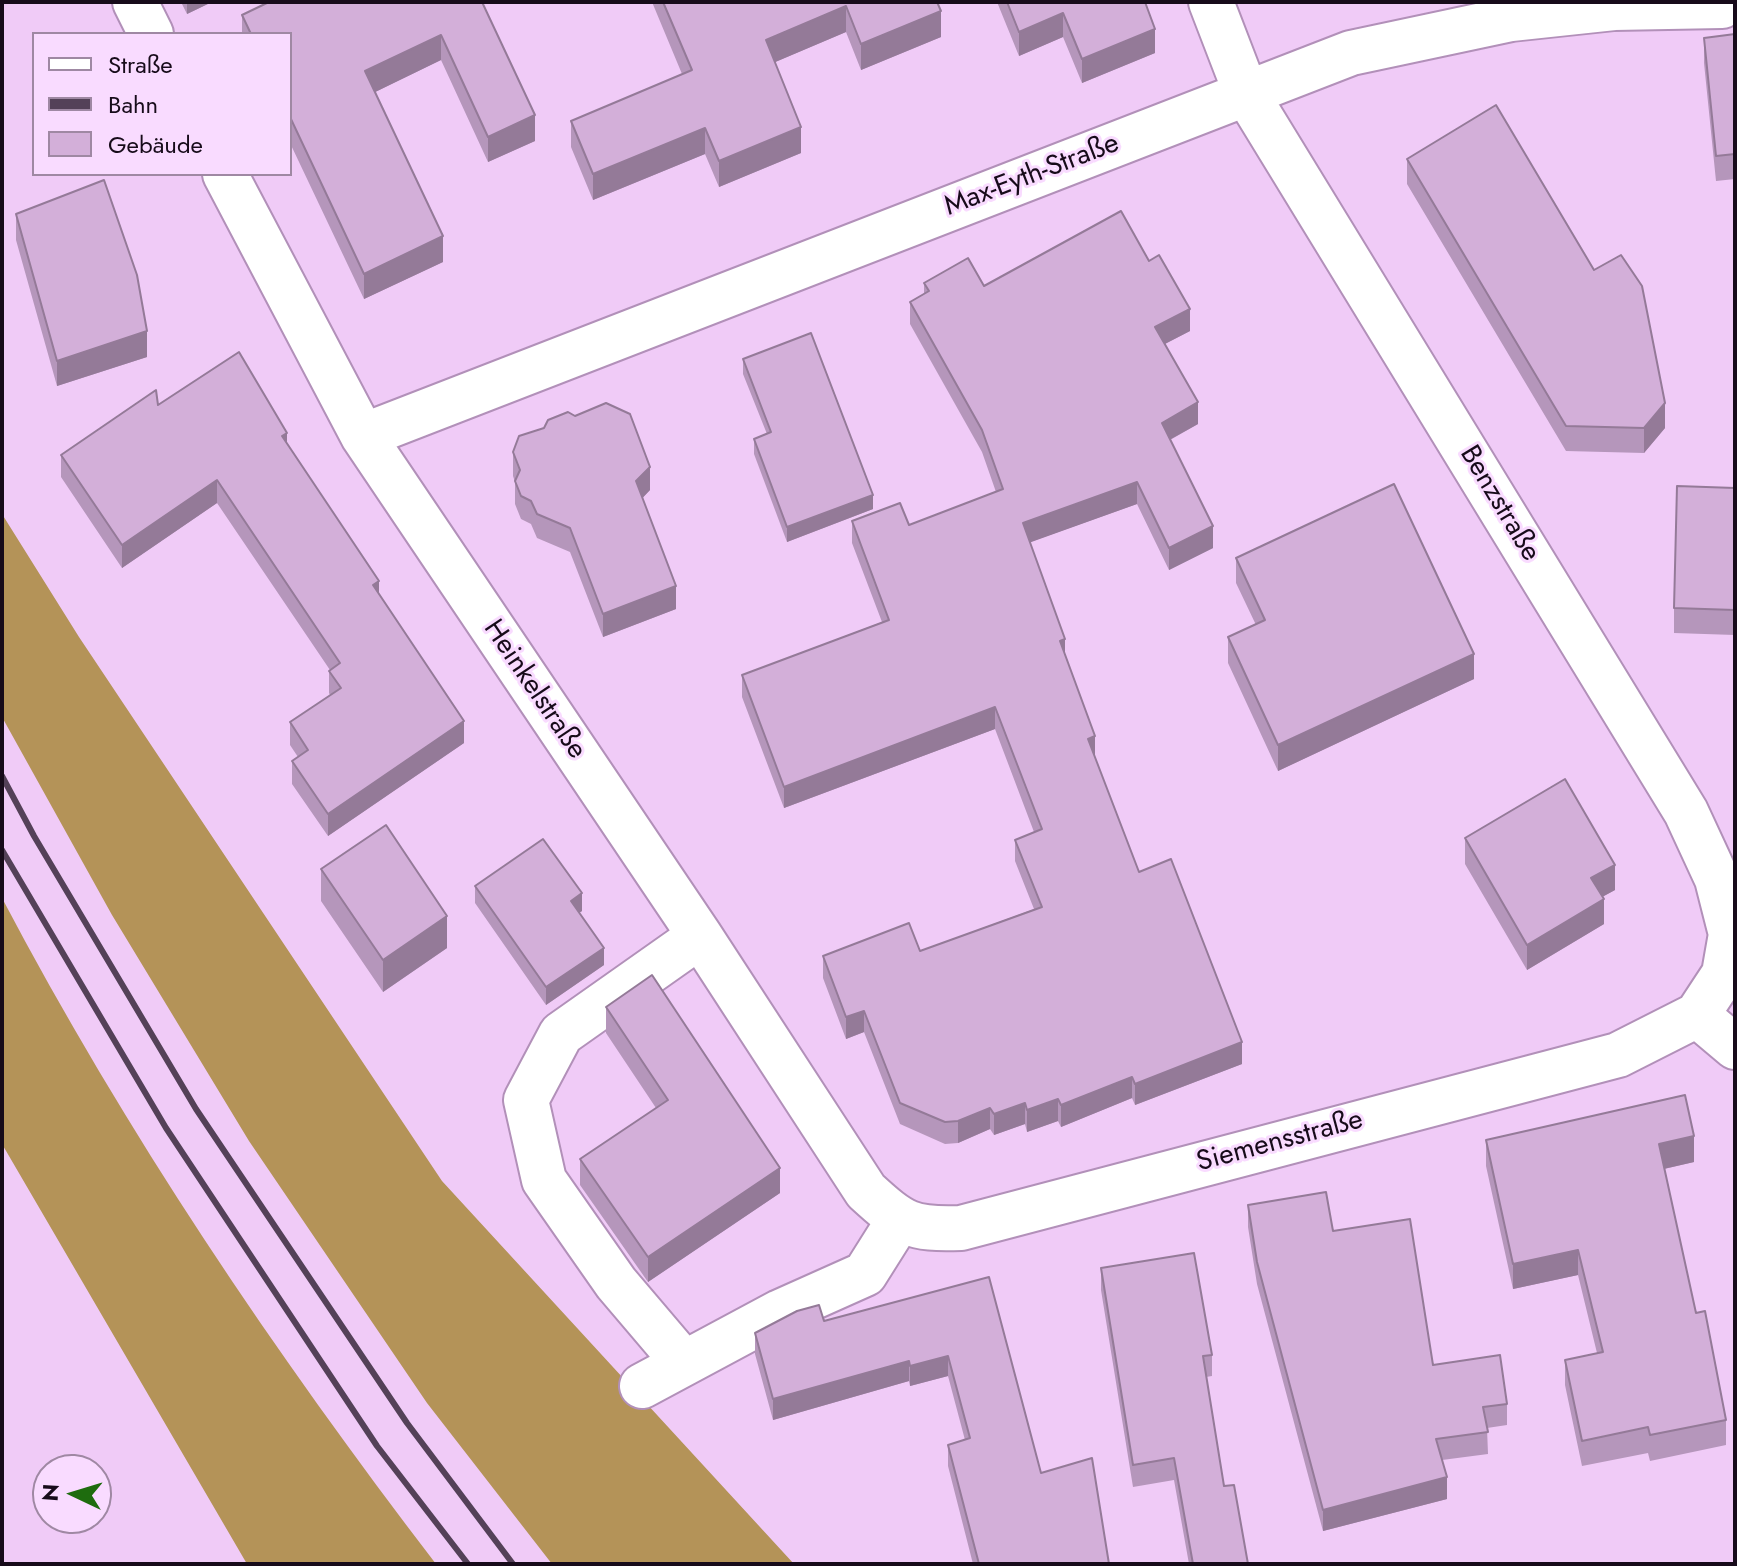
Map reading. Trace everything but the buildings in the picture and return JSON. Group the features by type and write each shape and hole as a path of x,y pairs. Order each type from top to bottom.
{"street":[{"path":"135,2 150,32"},
{"name":"Benzstraße","path":"1211,2 1246,93 1686,812 1717,879 1731,934 1724,974 1697,1015"},
{"name":"Max-Eyth-Straße","path":"363,436 1351,53 1511,19 1614,8 1722,6"},
{"name":"Heinkelstraße","path":"226,176 363,436 700,936 866,1191"},
{"path":"684,1363 616,1283 544,1180 526,1100 561,1034 700,936"},
{"path":"1697,1015 1735,1047"},
{"name":"Siemensstraße","path":"866,1191 899,1220 929,1229 961,1228 1618,1055 1697,1015"},
{"path":"642,1386 780,1312 865,1274 899,1220"}],"shaded area":[{"path":"2,514 79,637 442,1181 794,1564 552,1564 427,1403 249,1141 112,915 2,717"},
{"path":"2,898 99,1071 205,1240 260,1323 436,1564 247,1564 2,1144"}],"railway":[{"path":"2,776 34,836 196,1109 407,1423 513,1564"},
{"path":"2,850 166,1128 377,1446 468,1564"}]}
